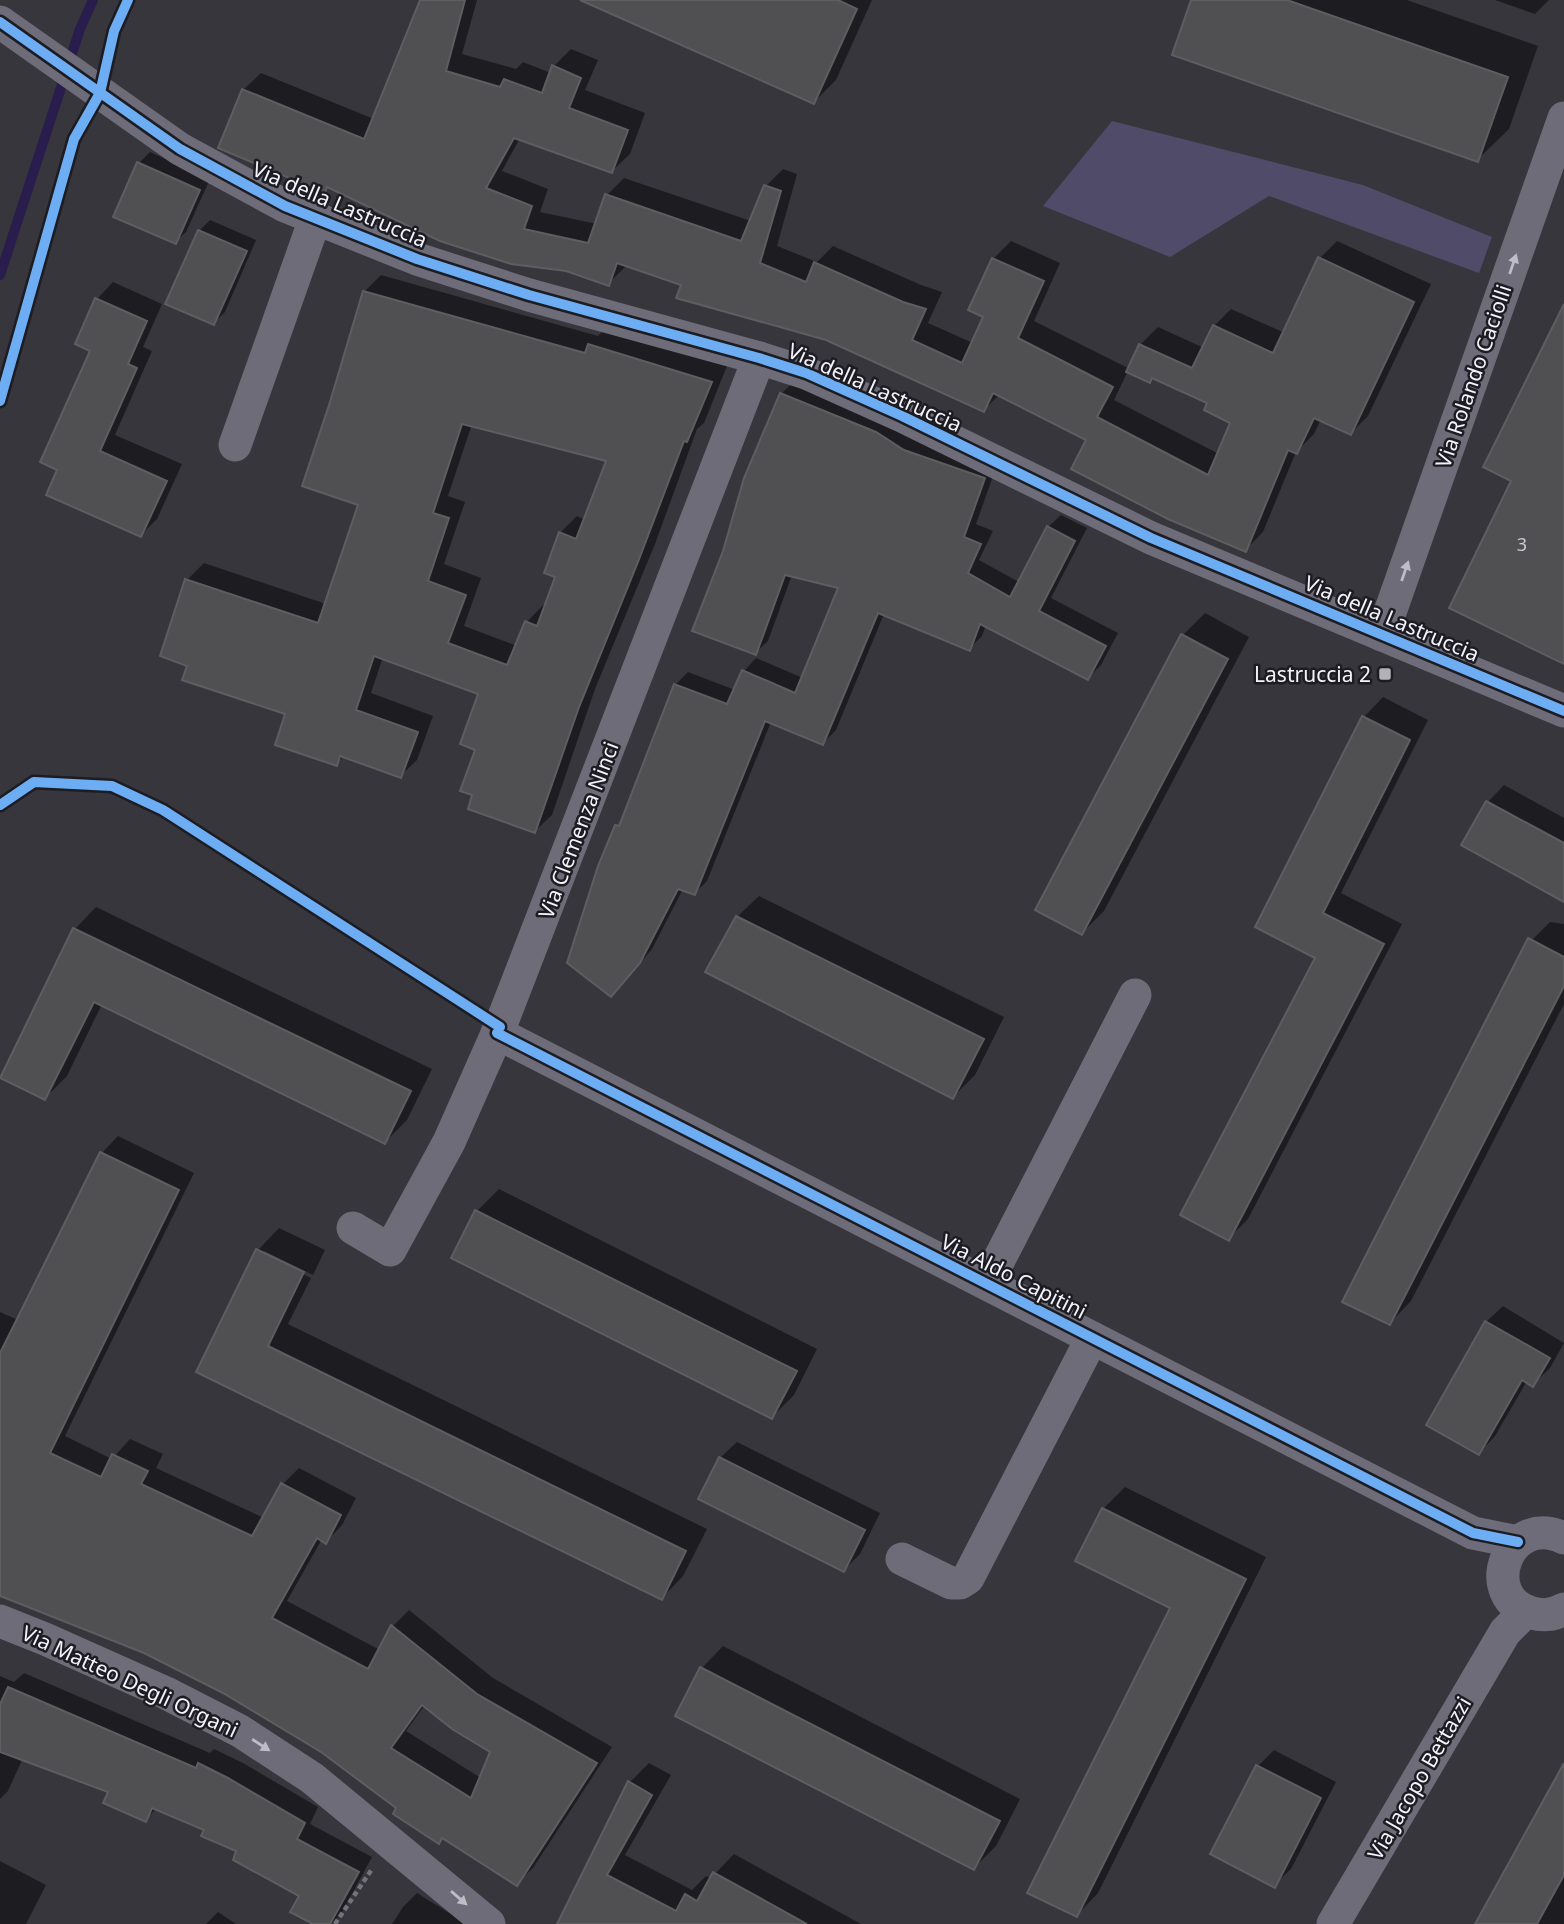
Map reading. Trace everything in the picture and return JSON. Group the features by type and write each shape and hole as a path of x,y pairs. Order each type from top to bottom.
{"street":[{"name":"Via della Lastruccia","path":"6,26 180,149 209,167 314,219 417,259 529,295 806,373 902,416 1151,538 1564,710"},
{"name":"Via Rolando Caciolli","path":"1382,635 1564,118"},
{"path":"235,445 314,219"},
{"name":"Via Clemenza Ninci","path":"353,1228 390,1251 449,1142 530,953 759,358"},
{"name":"Via Aldo Capitini","path":"987,1283 1135,995"},
{"name":"Via Aldo Capitini","path":"497,1033 1473,1533 1518,1542"},
{"name":"Via Aldo Capitini","path":"902,1559 951,1583 960,1583 968,1578 1092,1338"},
{"name":"Via Aldo Capitini","path":"1473,1533 1511,1604"},
{"path":"1518,1542 1536,1533 1562,1535"},
{"name":"Via Jacopo Bettazzi","path":"1333,1924 1511,1604 1504,1562 1509,1551 1518,1542"},
{"path":"1511,1604 1549,1615 1564,1609"},
{"name":"Via Matteo Degli Organi","path":"0,1621 166,1693 240,1731 312,1778 489,1924"}],"path":[{"path":"335,1924 391,1842"}],"shaded area":[{"path":"1112,121 1363,185 1492,237 1479,273 1269,196 1170,257 1043,206"}],"building":[{"path":"420,0 465,0 446,71 500,87 504,79 542,93 552,65 581,78 569,108 628,130 612,173 514,138 486,188 532,206 524,229 588,243 605,194 741,241 764,185 781,191 760,263 806,282 814,262 903,302 926,309 912,340 962,363 983,317 968,310 992,258 1044,281 1018,338 1113,387 1097,417 1208,475 1230,423 1204,410 1207,403 1152,378 1150,383 1126,372 1139,344 1192,368 1213,325 1273,353 1318,257 1414,302 1351,435 1314,418 1297,454 1288,450 1246,552 1168,519 1071,469 1086,440 993,393 984,412 826,340 676,298 681,285 617,263 609,286 566,271 511,264 440,241 327,187 325,193 218,148 242,89 364,139"},
{"path":"580,0 838,0 857,9 814,104"},
{"path":"1191,0 1287,0 1508,77 1478,162 1172,55"},
{"path":"137,162 200,190 176,244 113,217"},
{"path":"198,230 247,251 214,325 165,304"},
{"path":"363,291 585,353 588,344 712,382 687,442 684,441 579,707 535,833 468,809 472,795 460,791 475,750 460,744 478,694 374,656 356,710 418,732 401,778 340,756 337,766 275,745 285,714 182,680 187,666 160,656 185,579 318,623 358,505 302,486","holes":["462,424 606,461 576,539 559,532 544,573 555,577 537,626 525,621 507,665 448,643 466,595 428,581 449,518 433,513"]},
{"path":"95,298 147,321 128,364 137,368 100,451 167,481 141,537 46,495 57,470 40,462 90,351 75,344"},
{"path":"1564,304 1564,664 1449,608 1511,481 1483,467"},
{"path":"780,393 876,432 904,450 985,478 964,537 981,544 968,573 1010,597 1047,526 1075,541 1039,611 1106,646 1088,680 980,624 970,651 878,613 823,745 765,721 695,895 678,889 640,963 611,997 567,963 598,866 615,825 619,826 674,684 727,704 742,670 795,693 838,588 785,575 756,655 692,631 723,551 744,478"},
{"path":"1181,634 1228,659 1082,935 1035,910"},
{"path":"1362,716 1410,740 1323,913 1384,944 1229,1241 1180,1215 1315,958 1255,927"},
{"path":"1486,801 1564,843 1564,902 1461,845"},
{"path":"736,916 984,1039 953,1099 705,972"},
{"path":"73,928 411,1091 385,1144 94,1002 45,1100 0,1078"},
{"path":"1528,938 1564,957 1564,986 1390,1325 1342,1302"},
{"path":"100,1152 179,1190 50,1453 101,1477 112,1454 148,1471 141,1484 252,1536 281,1483 341,1515 326,1544 317,1538 272,1618 368,1669 391,1625 477,1694 597,1763 517,1886 442,1838 439,1844 393,1814 396,1808 321,1752 223,1693 144,1653 0,1596 0,1353","holes":["422,1705 452,1729 490,1752 471,1798 391,1748"]},
{"path":"475,1210 797,1371 772,1419 451,1258"},
{"path":"256,1249 304,1272 268,1346 686,1551 662,1600 196,1372"},
{"path":"1485,1321 1550,1358 1533,1387 1522,1380 1479,1455 1426,1425"},
{"path":"719,1457 865,1530 844,1572 698,1499"},
{"path":"1102,1508 1246,1579 1077,1917 1027,1893 1170,1608 1075,1561"},
{"path":"700,1667 1000,1821 974,1870 675,1716"},
{"path":"8,1687 196,1768 198,1763 305,1823 297,1839 359,1872 330,1924 313,1924 290,1912 299,1896 233,1860 236,1851 201,1836 204,1830 152,1808 146,1822 103,1803 108,1792 0,1752 0,1704"},
{"path":"1564,1763 1564,1875 1537,1924 1475,1924"},
{"path":"1256,1765 1321,1798 1275,1888 1210,1854"},
{"path":"628,1781 652,1795 607,1875 676,1911 685,1894 697,1901 713,1872 807,1924 557,1924"}],"waterway":[{"path":"0,275 80,29 93,0"}],"cycle path":[{"path":"0,401 74,139 100,93 114,31 128,0"},
{"path":"0,22 180,149 285,206 417,259 529,295 806,373 902,416 1151,538 1564,711"},
{"path":"0,805 34,782 112,786 163,810 500,1027"},
{"path":"497,1033 1473,1533 1518,1542"}],"place":[{"name":"Lastruccia 2","path":"1385,674"}]}
